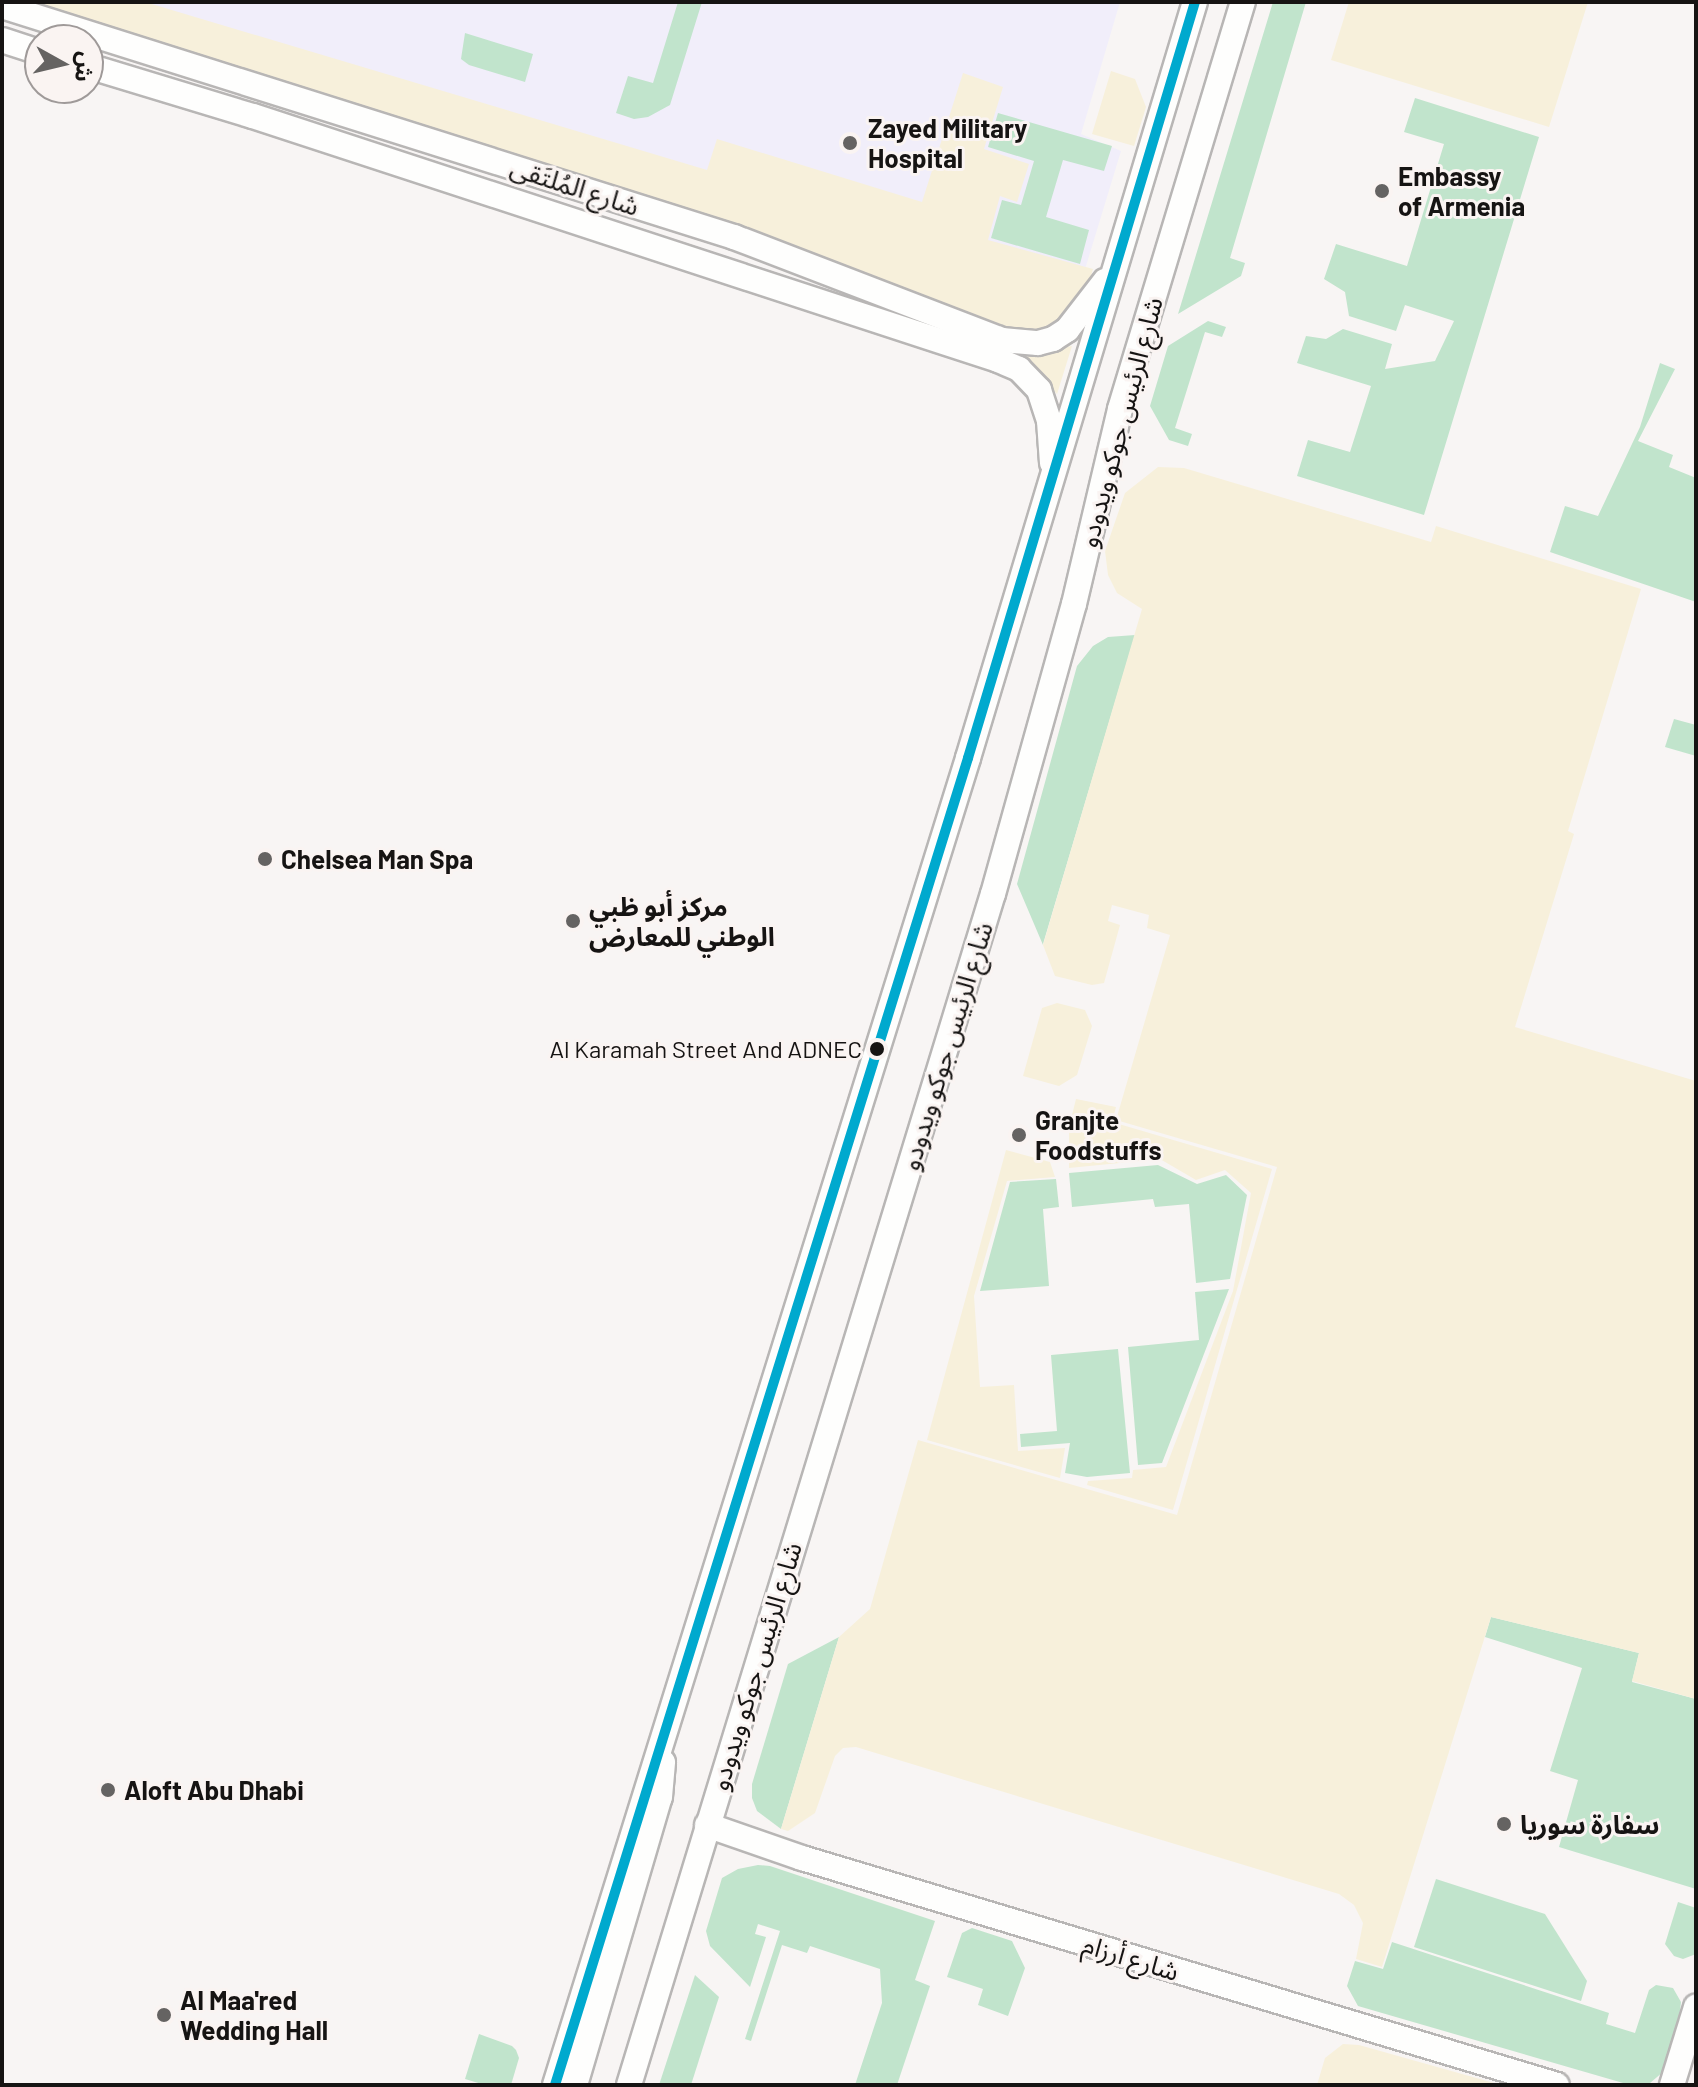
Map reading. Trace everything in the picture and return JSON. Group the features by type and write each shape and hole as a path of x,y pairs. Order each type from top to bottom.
{"street":[{"name":"شارع الرئيس جوكو ويدودو","path":"555,2085 1053,477 1195,2"},
{"name":"شارع الرئيس جوكو ويدودو","path":"629,2085 993,894 1074,604 1120,409 1243,2"},
{"name":"شارع المُلتَقى","path":"2,6 734,237 1002,340 1030,343 1053,339 1067,330 1115,268"},
{"path":"2,40 24,47"},
{"name":"شارع المُلتَقى","path":"104,71 253,116 1008,364 1030,378 1046,404 1053,477"},
{"path":"575,2085 660,1797 661,1736"},
{"name":"شارع أرزام","path":"707,1825 817,1862 1557,2085"},
{"path":"1672,2085 1696,2007"}],"shaded area":[{"name":"Zayed Military Hospital","path":"138,2 1120,2 1081,134 1121,151 1079,289"}],"green space":[{"path":"678,2 702,2 670,105 648,117 634,119 616,113 628,76 653,83"},
{"path":"1273,2 1306,2 1230,258 1245,263 1241,276 1178,314"},
{"path":"465,33 533,54 525,82 469,65 461,59"},
{"path":"1415,98 1539,137 1424,515 1297,476 1308,440 1350,452 1371,386 1297,363 1306,336 1326,339 1343,329 1392,344 1385,369 1435,361 1454,321 1405,305 1396,331 1349,316 1345,292 1324,279 1336,244 1407,266 1444,144 1404,132"},
{"path":"998,113 1112,146 1104,171 1063,160 1046,217 1089,230 1080,264 991,238 1002,200 1021,205 1034,161 988,147"},
{"path":"1208,321 1226,327 1222,337 1205,332 1175,428 1192,434 1188,446 1169,440 1150,406 1168,346"},
{"path":"1660,363 1675,369 1638,441 1673,455 1669,467 1696,478 1696,602 1550,552 1565,506 1598,516 1640,427"},
{"path":"1135,635 1043,945 1017,884 1077,666 1093,646 1108,637"},
{"path":"1674,719 1696,725 1696,756 1665,747"},
{"path":"1158,1165 1197,1184 1226,1175 1247,1195 1230,1279 1196,1283 1189,1204 1155,1207 1153,1199 1072,1207 1069,1173"},
{"path":"1056,1179 1059,1207 1043,1209 1049,1286 980,1291 1010,1182"},
{"path":"1229,1289 1162,1463 1138,1465 1128,1347 1199,1340 1195,1292"},
{"path":"1118,1349 1130,1473 1087,1477 1065,1473 1070,1443 1021,1447 1020,1434 1057,1431 1051,1355"},
{"path":"1491,1617 1639,1653 1632,1682 1696,1699 1696,1889 1559,1847 1578,1780 1550,1771 1582,1668 1485,1637"},
{"path":"839,1637 781,1829 757,1811 752,1798 752,1784 788,1664"},
{"path":"770,1866 935,1921 915,1980 930,1986 897,2085 855,2085 882,2003 880,1969 810,1946 807,1953 782,1945 751,2041 745,2039 780,1931 758,1924 755,1934 766,1937 750,1987 710,1946 706,1931 722,1878 738,1869"},
{"path":"1436,1879 1545,1914 1587,1981 1581,2001 1414,1947"},
{"path":"1678,1902 1696,1908 1696,1954 1683,1959 1674,1956 1665,1944"},
{"path":"972,1928 1012,1941 1025,1968 1008,2016 978,2005 983,1989 947,1977 962,1933"},
{"path":"1392,1942 1609,2013 1606,2024 1635,2033 1649,1990 1656,1985 1673,1988 1681,2002 1680,2011 1663,2072 1650,2083 1630,2085 1358,2006 1347,1986 1355,1961 1383,1969"},
{"path":"695,1975 719,1997 691,2085 659,2085"},
{"path":"479,2034 516,2050 519,2058 511,2085 485,2085 465,2079"}],"sand":[{"path":"35,2 145,2 707,170 717,139 922,202 963,73 1003,87 984,149 1029,164 1017,202 1000,196 988,240 1093,269 1079,317 1031,336"},
{"path":"1349,2 1588,2 1549,127 1331,60"},
{"path":"1111,71 1135,79 1146,107 1134,146 1092,134"},
{"path":"1072,346 1057,394 1020,354"},
{"path":"1158,467 1184,468 1431,542 1436,526 1641,589 1568,831 1574,834 1515,1027 1696,1081 1696,1699 1632,1681 1639,1653 1491,1617 1382,1967 1356,1959 1363,1923 1354,1905 1339,1894 856,1747 843,1748 835,1756 815,1813 788,1831 781,1829 839,1637 870,1609 918,1440 1177,1515 1277,1167 1116,1120 1170,935 1147,928 1149,915 1112,905 1108,921 1120,925 1104,983 1092,985 1055,976 1043,945 1142,609 1117,593 1108,575 1105,551 1125,493"},
{"path":"1057,1003 1085,1010 1092,1026 1077,1075 1059,1086 1023,1076 1042,1008"},
{"path":"1076,1099 1116,1107 1112,1122 1272,1169 1173,1510 1087,1485 1088,1481 1132,1478 1133,1470 1166,1467 1233,1291 1251,1193 1225,1170 1196,1180 1160,1159 1069,1168 1069,1127"},
{"path":"1006,1150 1050,1162 1055,1177 1007,1181 974,1296 980,1387 1014,1385 1018,1451 1065,1448 1060,1478 927,1440"},
{"path":"1343,2044 1359,2045 1501,2085 1317,2085 1325,2058"}],"transit line":[{"path":"555,2085 968,758 1195,2"}],"place":[{"name":"Zayed Military Hospital","path":"850,143"},
{"name":"Embassy of Armenia","path":"1382,191"},
{"name":"Chelsea Man Spa","path":"265,859"},
{"name":"مركز أبو ظبي الوطني للمعارض","path":"573,921"},
{"name":"Al Karamah Street And ADNEC","path":"877,1049"},
{"name":"Granjte Foodstuffs","path":"1019,1135"},
{"name":"Aloft Abu Dhabi","path":"108,1790"},
{"name":"سفارة سوريا","path":"1504,1824"},
{"name":"Al Maa'red Wedding Hall","path":"164,2015"}]}
